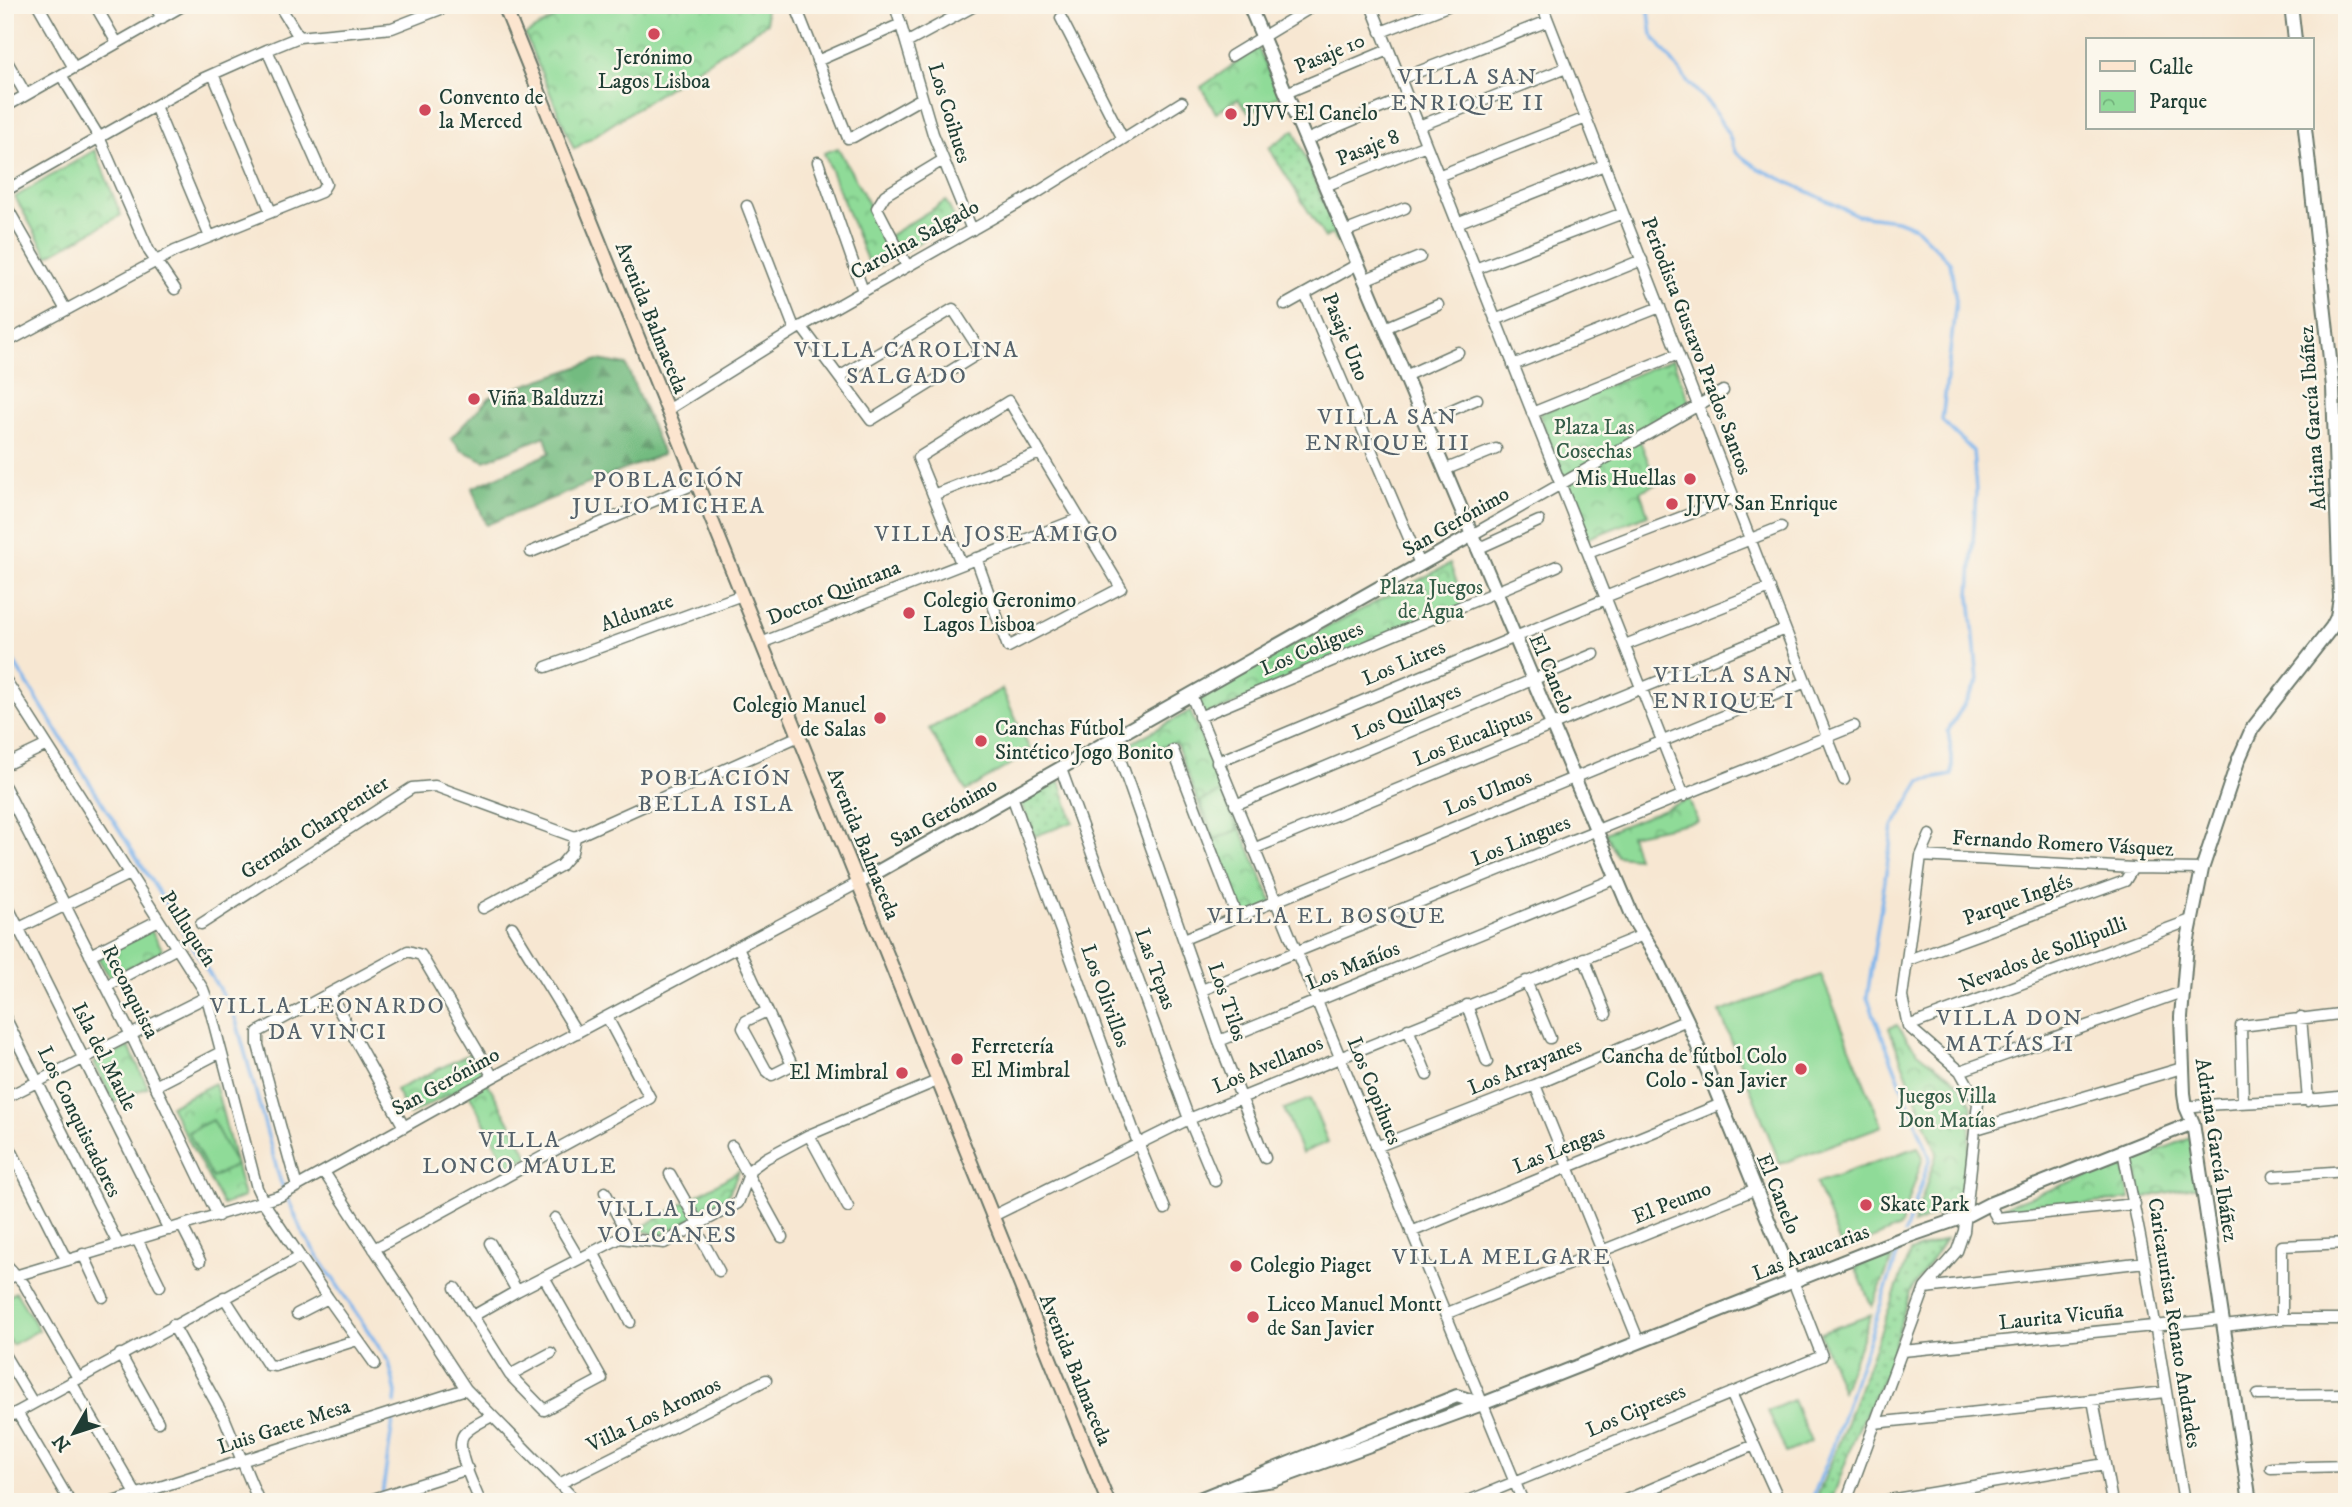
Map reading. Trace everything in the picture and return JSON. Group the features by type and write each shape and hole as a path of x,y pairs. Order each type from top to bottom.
{"main road":[{"name":"Avenida Balmaceda","path":"504,5 1108,1502"}],"street":[{"path":"38,5 74,68"},
{"path":"95,5 117,43"},
{"path":"154,5 162,18"},
{"path":"5,107 184,5"},
{"path":"279,5 299,37"},
{"path":"5,191 213,74 267,50 299,37 392,28 451,5"},
{"path":"799,5 798,12 848,138 853,138 922,98"},
{"name":"Los Coihues","path":"895,5 943,160 972,230"},
{"path":"908,42 976,5"},
{"name":"El Canelo","path":"1249,5 1617,878 1687,1020 1822,1356"},
{"path":"1371,5 1684,796"},
{"path":"1381,32 1450,5"},
{"name":"Periodista Gustavo Prados Santos","path":"1542,5 1844,780"},
{"path":"2291,5 2295,38"},
{"path":"1230,56 1314,6"},
{"path":"1061,18 1123,139"},
{"path":"1400,79 1548,21"},
{"path":"817,61 901,24"},
{"path":"6,340 155,262 321,192 326,184 267,50"},
{"name":"Pasaje 10","path":"1286,93 1388,50"},
{"path":"5,58 26,95"},
{"path":"1419,126 1566,68"},
{"path":"213,74 271,212"},
{"path":"61,75 99,138 155,262 175,289"},
{"path":"1306,140 1407,97"},
{"name":"Carolina Salgado","path":"667,410 798,328 1035,194 1182,102"},
{"path":"155,106 210,237"},
{"path":"1438,176 1586,118"},
{"name":"Adriana García Ibáñez","path":"2250,1502 2193,1123 2186,1107 2182,1068 2182,992 2191,920 2202,869 2238,761 2252,729 2342,617 2333,387 2305,130"},
{"name":"Pasaje 8","path":"1325,187 1426,145"},
{"path":"908,266 877,208 885,194 943,160"},
{"path":"818,162 863,291"},
{"path":"1457,223 1604,165"},
{"path":"5,204 66,310"},
{"path":"747,206 798,328 871,420 981,352 953,309 839,377"},
{"path":"1344,232 1405,208"},
{"path":"1475,269 1623,213"},
{"path":"1364,280 1420,257"},
{"path":"1495,320 1642,260"},
{"name":"Pasaje Uno","path":"1358,264 1305,294 1420,564"},
{"path":"1285,305 1305,294"},
{"path":"1385,328 1438,305"},
{"path":"1513,365 1660,307"},
{"path":"1405,376 1458,352"},
{"path":"1532,412 1678,354"},
{"name":"San Gerónimo","path":"5,1279 280,1196 493,1077 858,883 1723,391"},
{"path":"1424,422 1477,399"},
{"path":"961,563 918,458 1009,401 1121,587 1008,647 976,558"},
{"path":"1444,470 1496,449"},
{"path":"933,495 1040,453"},
{"path":"531,552 696,483"},
{"path":"1588,553 1734,497"},
{"name":"Doctor Quintana","path":"761,643 1078,519"},
{"path":"1478,549 1539,521"},
{"name":"Los Litres","path":"1217,762 1781,527"},
{"name":"Los Coligues","path":"1199,717 1557,566"},
{"path":"1625,645 1770,588"},
{"name":"Aldunate","path":"546,667 742,595"},
{"name":"Los Eucaliptus","path":"1253,849 1785,629"},
{"name":"Los Quillayes","path":"1235,805 1594,654"},
{"name":"Pulluquén","path":"5,679 206,997 257,1188 300,1257 375,1364"},
{"name":"Los Ulmos","path":"1184,939 1806,682"},
{"name":"Los Copihues","path":"1191,695 1523,1502"},
{"name":"Los Lingues","path":"1202,990 1854,726"},
{"path":"484,908 560,866 572,852 575,837 799,736"},
{"name":"Los Tilos","path":"1113,739 1240,1098 1265,1158"},
{"path":"5,765 47,745"},
{"path":"1173,750 1237,917"},
{"name":"Las Tepas","path":"1061,769 1214,1181"},
{"name":"Germán Charpentier","path":"201,924 412,789 435,786 575,837"},
{"name":"Reconquista","path":"5,788 131,1035 218,1216"},
{"name":"Los Olivillos","path":"1012,796 1138,1143 1165,1209"},
{"path":"1846,1502 1926,1288 1960,1245 1964,1231 1978,1103 1960,1071 1908,1026 1902,998 1921,856 1930,835"},
{"name":"Fernando Romero Vásquez","path":"1921,856 2133,868 2202,869"},
{"name":"Parque Inglés","path":"1908,960 2126,881 2133,868"},
{"path":"5,936 129,874"},
{"name":"Los Mañíos","path":"1220,1041 1617,878"},
{"name":"Isla del Maule","path":"5,901 169,1230"},
{"path":"90,955 159,920"},
{"name":"Nevados de Sollipulli","path":"1908,1026 2191,920"},
{"path":"512,927 577,1032"},
{"name":"Los Avellanos","path":"993,1216 1189,1119 1643,934"},
{"path":"738,947 792,1065 772,1075 766,1070 743,1028 746,1021 767,1011"},
{"path":"106,986 177,948"},
{"path":"295,1188 258,1032 408,951 421,955 493,1077"},
{"path":"1584,958 1606,1014"},
{"path":"1526,981 1550,1038"},
{"path":"1960,1071 2182,992"},
{"path":"330,995 404,1127"},
{"path":"5,1098 206,997"},
{"path":"1467,1005 1487,1062"},
{"path":"2242,1102 2241,1026 2347,1013"},
{"name":"Los Conquistadores","path":"5,1017 118,1244"},
{"path":"374,1249 650,1098 607,1017"},
{"path":"2301,1017 2308,1101"},
{"name":"Los Arrayanes","path":"1376,1147 1687,1020"},
{"path":"1408,1029 1427,1075"},
{"path":"155,1086 221,1052"},
{"path":"1976,1129 2182,1068"},
{"path":"473,1316 620,1238 664,1243 738,1203 751,1169 766,1158 809,1135 937,1080"},
{"path":"1535,1084 1639,1342"},
{"path":"2186,1107 2242,1102 2308,1101 2347,1096"},
{"name":"Las Lengas","path":"1411,1232 1721,1104"},
{"name":"Las Araucarias","path":"1192,1502 1457,1396 1482,1404 1915,1233 1964,1217 1989,1204 2193,1123"},
{"path":"809,1135 848,1207"},
{"path":"5,1138 66,1259"},
{"path":"733,1146 782,1237"},
{"name":"Caricaturista Renato Andrades","path":"2123,1151 2135,1204 2184,1502"},
{"path":"2274,1176 2347,1171"},
{"path":"324,1172 466,1390 577,1502"},
{"path":"670,1174 719,1271"},
{"name":"El Peumo","path":"1446,1314 1756,1189"},
{"path":"605,1192 630,1240"},
{"path":"1989,1204 1997,1218 2135,1204"},
{"path":"555,1218 579,1259"},
{"path":"182,1226 200,1261"},
{"path":"137,1239 160,1286"},
{"path":"490,1243 517,1291"},
{"path":"2282,1319 2282,1246 2347,1243"},
{"path":"593,1252 630,1322"},
{"path":"83,1254 103,1297"},
{"path":"5,1419 300,1257"},
{"path":"1926,1288 2145,1262"},
{"path":"5,1263 24,1284 136,1494"},
{"path":"455,1288 510,1375 544,1410 602,1379 544,1277"},
{"path":"224,1297 268,1365 275,1366 357,1340"},
{"path":"297,1314 328,1298"},
{"name":"Laurita Vicuña","path":"1903,1351 2156,1327 2282,1319 2347,1319"},
{"path":"173,1325 224,1417 244,1460 259,1502"},
{"path":"510,1375 551,1353"},
{"path":"120,1354 158,1422"},
{"path":"5,1356 33,1403"},
{"name":"Los Cipreses","path":"1466,1502 1822,1356"},
{"name":"Villa Los Aromos","path":"559,1483 766,1380"},
{"name":"Luis Gaete Mesa","path":"113,1502 466,1390"},
{"path":"1874,1423 2166,1392"},
{"path":"1731,1393 1777,1501"},
{"path":"2258,1395 2347,1394"},
{"path":"2093,1400 2112,1502"},
{"path":"17,1412 70,1502"},
{"path":"480,1502 460,1448 461,1440 466,1433 492,1416"},
{"path":"1621,1502 1754,1445"},
{"path":"1877,1502 2105,1464"},
{"path":"2271,1468 2347,1466"},
{"path":"364,1502 468,1469"}],"green space":[{"path":"576,5 771,5 765,11 767,23 574,149 525,35"},
{"path":"1258,48 1280,95 1249,113 1238,99 1216,113 1201,87"},
{"path":"1294,130 1345,254 1332,234 1325,238 1269,148"},
{"path":"838,148 887,237 946,201 956,221 871,270 824,153"},
{"path":"95,150 121,215 48,256 15,197"},
{"name":"Plaza Las Cosechas","path":"1673,359 1690,404 1637,433 1657,484 1640,491 1648,515 1586,539 1539,414"},
{"path":"598,360 626,365 663,454 486,525 472,488 550,453 545,436 485,461 461,450 451,438 490,397"},
{"name":"Plaza Juegos de Agua","path":"1450,564 1467,610 1205,716 1195,695"},
{"name":"Canchas Fútbol Sintético Jogo Bonito","path":"1002,689 1031,752 966,791 929,729"},
{"path":"1190,711 1275,908 1241,919 1176,743 1125,757 1122,748"},
{"path":"1060,781 1073,822 1035,836 1020,802"},
{"path":"1222,792 1238,830 1215,839 1200,801"},
{"path":"1689,799 1697,821 1630,835 1637,858 1617,856 1605,833"},
{"path":"151,930 163,950 110,978 98,958"},
{"name":"Cancha de fútbol Colo Colo - San Javier","path":"1821,975 1882,1126 1780,1164 1720,1012"},
{"name":"Juegos Villa Don Matías","path":"1897,1025 1918,1052 1963,1089 1972,1106 1964,1203 1913,1225 1937,1153 1889,1028"},
{"path":"129,1047 148,1087 114,1103 94,1063"},
{"path":"471,1053 529,1157 508,1168 465,1086 409,1115 396,1090"},
{"path":"215,1083 244,1197 223,1205 170,1106"},
{"path":"1310,1099 1328,1142 1302,1153 1284,1109"},
{"path":"212,1120 236,1165 212,1178 188,1132"},
{"path":"2190,1138 2198,1186 2142,1198 2134,1160"},
{"name":"Skate Park","path":"1918,1147 1923,1157 1900,1227 1843,1251 1816,1183"},
{"path":"2123,1163 2130,1199 2002,1213 1999,1208"},
{"name":"VILLA LOS VOLCANES","path":"739,1171 727,1198 660,1236 639,1229"},
{"path":"1946,1239 1910,1292 1886,1373 1856,1434 1831,1502 1815,1502 1910,1252"},
{"path":"1896,1249 1872,1307 1855,1266"},
{"path":"16,1292 39,1330 12,1345 5,1334 5,1298"},
{"path":"1871,1315 1842,1391 1820,1333"},
{"path":"1793,1400 1811,1442 1786,1453 1768,1411"}],"waterway":[{"path":"1648,5 1652,35 1689,83 1711,106 1729,135 1735,152 1756,167 1857,215 1897,220 1915,227 1950,262 1956,300 1942,421 1973,451 1976,491 1970,596 1978,681 1948,731 1952,775 1921,781 1893,827 1867,997 1930,1158 1905,1233"},
{"path":"5,648 228,1003 236,1020 280,1180 303,1234 389,1362 396,1393 395,1403"},
{"path":"1811,1502 1831,1452 1901,1244"},
{"path":"381,1502 393,1421"}],"place":[{"name":"Jerónimo Lagos Lisboa","path":"654,34"},
{"name":"Convento de la Merced","path":"425,110"},
{"name":"JJVV El Canelo","path":"1231,114"},
{"name":"Viña Balduzzi","path":"474,399"},
{"name":"Mis Huellas","path":"1690,479"},
{"name":"JJVV San Enrique","path":"1672,504"},
{"name":"Colegio Geronimo Lagos Lisboa","path":"909,613"},
{"name":"Colegio Manuel de Salas","path":"880,718"},
{"name":"Canchas Fútbol Sintético Jogo Bonito","path":"981,741"},
{"name":"Ferretería El Mimbral","path":"957,1059"},
{"name":"Cancha de fútbol Colo Colo - San Javier","path":"1801,1069"},
{"name":"El Mimbral","path":"902,1073"},
{"name":"Skate Park","path":"1866,1205"},
{"name":"Colegio Piaget","path":"1236,1266"},
{"name":"Liceo Manuel Montt de San Javier","path":"1253,1317"}],"district":[{"name":"VILLA SAN ENRIQUE II","path":"1468,90"},
{"name":"VILLA CAROLINA SALGADO","path":"907,363"},
{"name":"VILLA SAN ENRIQUE III","path":"1388,430"},
{"name":"POBLACIÓN JULIO MICHEA","path":"669,493"},
{"name":"VILLA JOSE AMIGO","path":"997,534"},
{"name":"VILLA SAN ENRIQUE I","path":"1724,688"},
{"name":"POBLACIÓN BELLA ISLA","path":"716,791"},
{"name":"VILLA EL BOSQUE","path":"1327,916"},
{"name":"VILLA LEONARDO DA VINCI","path":"328,1019"},
{"name":"VILLA DON MATÍAS II","path":"2010,1031"},
{"name":"VILLA LONCO MAULE","path":"520,1153"},
{"name":"VILLA LOS VOLCANES","path":"668,1222"},
{"name":"VILLA MELGARE","path":"1502,1257"}]}
